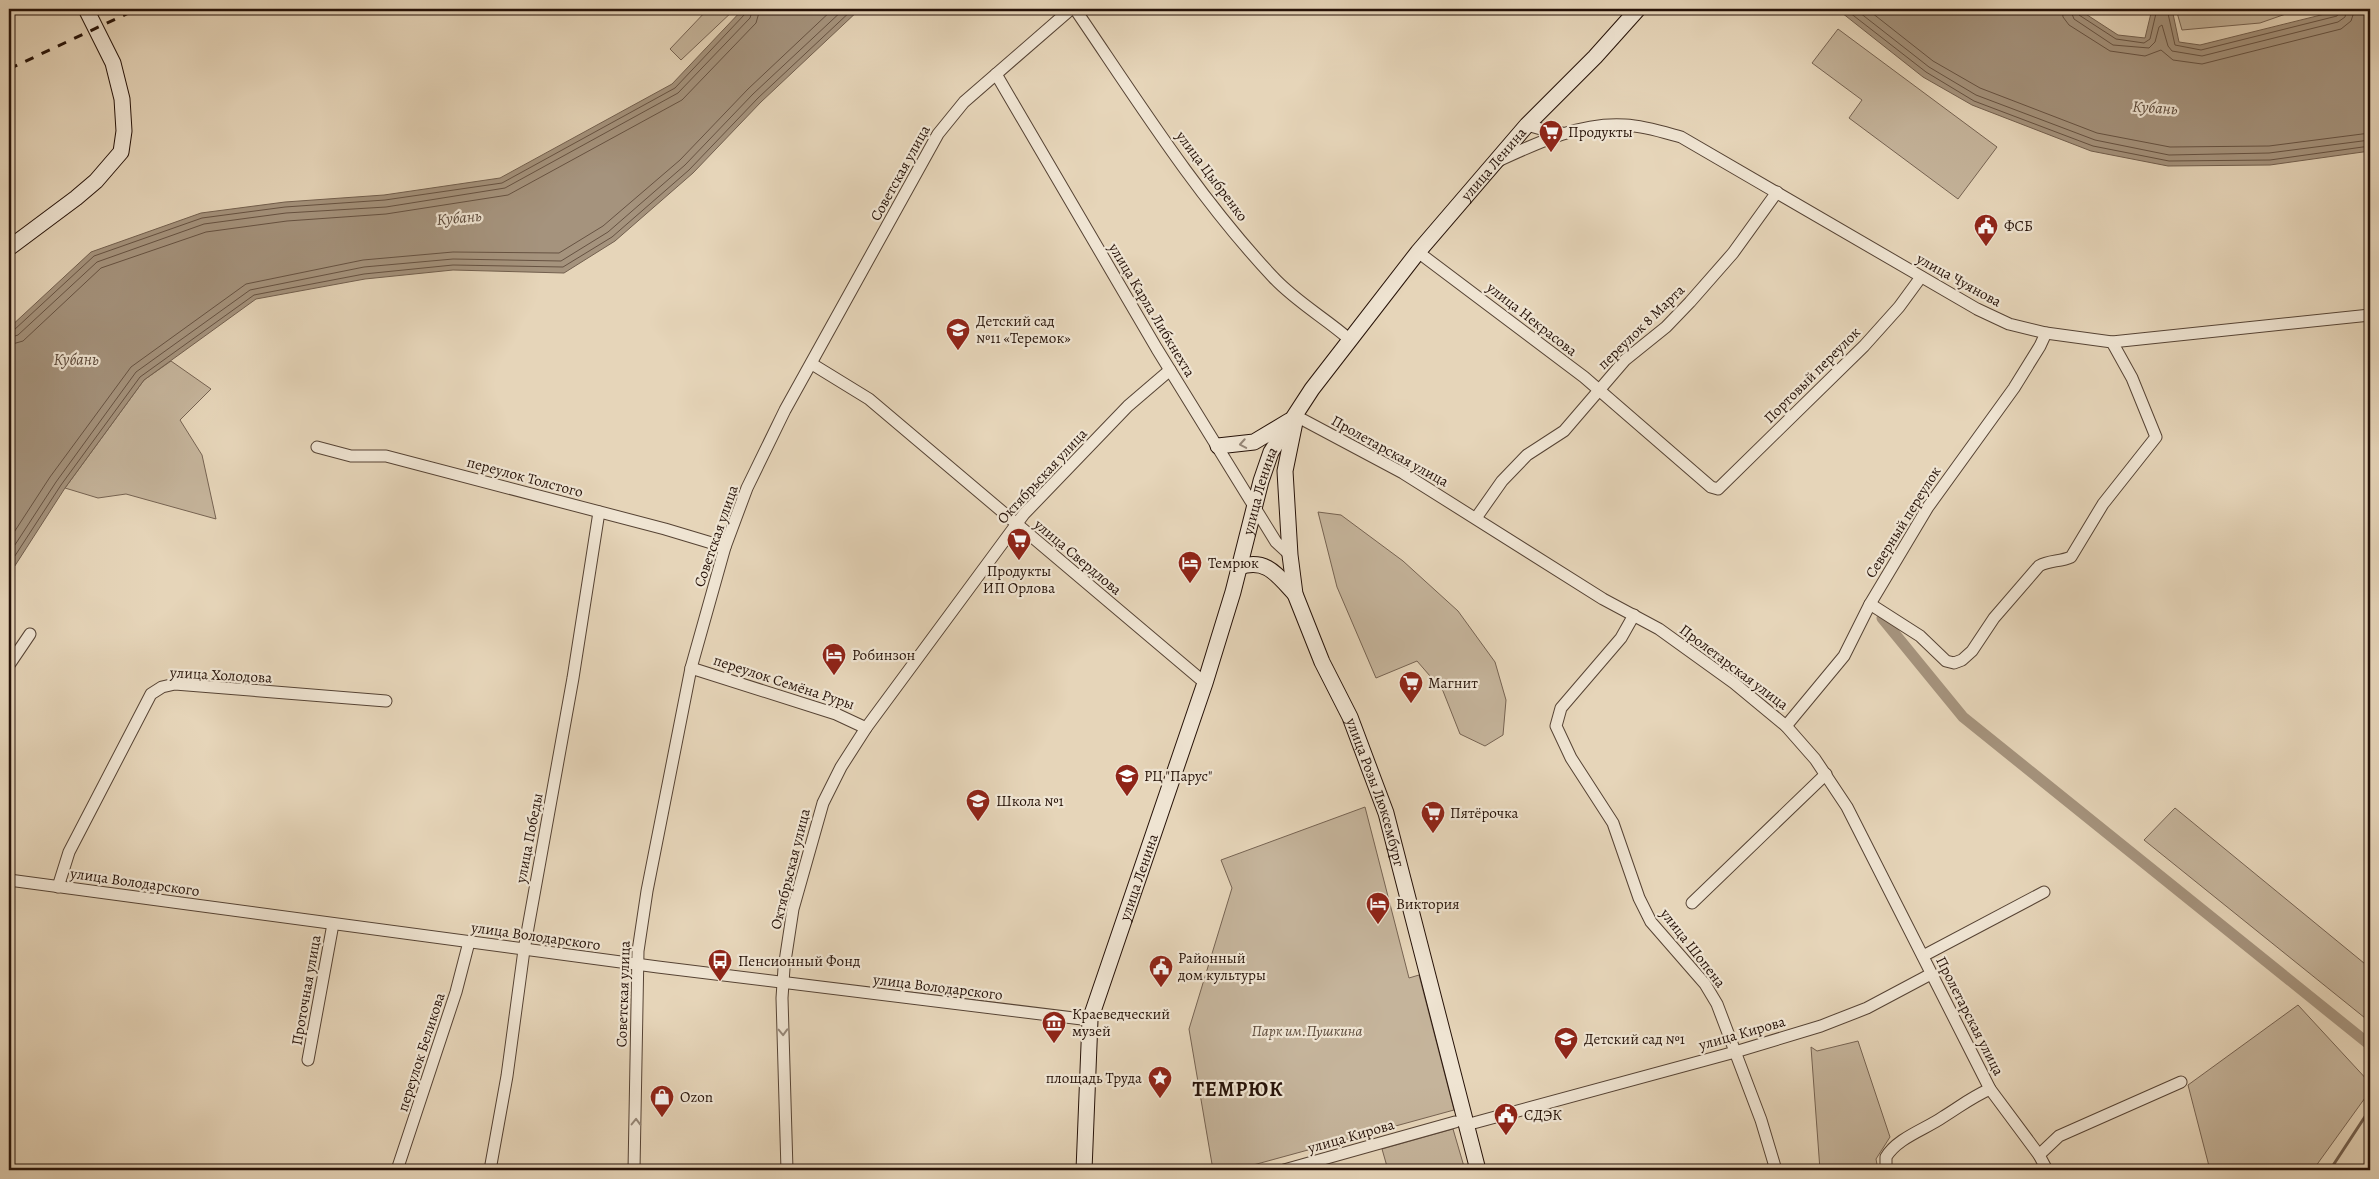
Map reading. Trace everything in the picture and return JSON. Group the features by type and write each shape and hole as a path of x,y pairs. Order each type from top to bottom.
{"main road":[{"path":"9,248 96,181 121,152 124,131 122,99 113,63 86,9"},
{"name":"улица Ленина","path":"1084,1170 1090,1020 1205,683 1271,452 1312,389 1418,252 1527,125 1595,57 1638,9"},
{"path":"1218,446 1254,442 1270,434 1296,416"},
{"name":"улица Розы Люксембург","path":"1296,416 1286,471 1290,555 1295,594 1322,662 1350,717 1386,813 1461,1123 1478,1170"},
{"path":"1239,567 1251,563 1262,565 1274,572 1295,594"}],"street":[{"name":"Советская улица","path":"634,1170 636,964 647,890 691,668 724,547 747,488 785,410 938,134 964,102 1073,9"},
{"name":"улица Цыбренко","path":"1073,9 1178,159 1273,278 1350,339"},
{"name":"улица Карла Либкнехта","path":"996,74 1170,370 1276,542 1290,555"},
{"name":"улица Чуянова","path":"1527,125 1548,131 1567,133"},
{"name":"улица Чуянова","path":"1493,163 1539,142 1596,126 1625,125 1650,128 1681,137 1977,309 2010,324 2046,333 2112,342 2370,315"},
{"name":"переулок 8 Марта","path":"1476,518 1502,481 1527,455 1564,431 1625,360 1666,328 1733,253 1777,192"},
{"name":"улица Некрасова","path":"1418,252 1584,377 1598,392 1712,487 1718,489"},
{"name":"Портовый переулок","path":"1718,489 1864,346 1899,307 1921,277"},
{"name":"Северный переулок","path":"1786,726 1844,656 1870,604 1928,507 2014,388 2046,333"},
{"path":"1870,604 1920,636 1946,661 1954,663 1962,660 1972,651 1994,618 2038,566 2046,562 2064,560 2071,557 2077,551 2103,504 2156,437 2132,378 2112,342"},
{"name":"улица Свердлова","path":"812,364 869,399 1205,683"},
{"name":"Октябрьская улица","path":"787,1170 782,983 793,909 823,803 841,767 866,728 1016,524 1128,406 1170,370"},
{"name":"Пролетарская улица","path":"1296,416 1403,472 1604,599 1658,629 1734,683 1786,726 1826,774 1847,807 1990,1089 2039,1155 2047,1170"},
{"name":"переулок Толстого","path":"317,447 351,456 386,456 665,529 724,547"},
{"name":"улица Победы","path":"490,1170 507,1076 524,950 574,678 599,512"},
{"name":"улица Шопена","path":"1634,615 1621,638 1561,708 1556,726 1571,758 1612,823 1639,898 1651,922 1705,984 1717,1004 1761,1120 1776,1170"},
{"path":"9,665 30,634"},
{"name":"переулок Семёна Руры","path":"691,668 836,714 866,728"},
{"name":"улица Холодова","path":"58,887 69,852 151,694 156,690 175,684 386,700"},
{"path":"1692,904 1826,774"},
{"name":"улица Володарского","path":"9,880 524,950 1090,1020"},
{"path":"1922,956 2044,892"},
{"name":"Проточная улица","path":"308,1060 334,924"},
{"name":"переулок Беликова","path":"397,1170 456,992 469,942"},
{"name":"улица Кирова","path":"1284,1170 1735,1052 1821,1026 1867,1008 1932,974"},
{"path":"2039,1155 2059,1136 2181,1082"},
{"path":"1886,1170 1886,1157 1893,1147 1945,1116 1961,1104 1990,1089"}],"green space":[{"path":"708,9 735,9 681,60 670,49"},
{"path":"2176,9 2300,9 2260,23 2182,30"},
{"path":"1838,29 1997,147 1958,199 1849,118 1862,100 1812,63"},
{"path":"171,361 211,389 180,420 202,455 216,519 126,494 98,498 65,488 144,380"},
{"path":"1318,512 1341,515 1403,561 1458,611 1495,662 1506,700 1503,735 1485,746 1460,734 1443,691 1417,661 1376,678 1337,587"},
{"name":"Парк им.Пушкина","path":"1365,807 1409,978 1419,975 1454,1110 1235,1170 1213,1170 1189,1029 1232,888 1221,860"},
{"path":"2175,808 2370,968 2370,1022 2144,840"},
{"path":"2298,1005 2370,1083 2370,1091 2313,1170 2210,1170 2188,1085"},
{"path":"1858,1041 1890,1137 1876,1159 1878,1170 1820,1170 1811,1047 1817,1051"},
{"path":"1453,1129 1465,1170 1388,1170 1382,1149"}],"water":[{"name":"Кубань","path":"743,9 860,9 761,102 693,173 615,241 564,273 453,270 365,279 256,299 144,380 65,488 9,575 9,328 91,252 201,213 285,202 384,195 500,178 672,84"},
{"name":"Кубань","path":"1837,9 2078,9 2118,35 2145,38 2152,9 2172,9 2179,42 2200,45 2345,9 2370,9 2370,151 2270,165 2168,166 2091,151 1972,105 1923,77"}],"waterway":[{"path":"1882,618 1963,717 2370,1045"},
{"path":"2330,1170 2370,1109"}],"railway":[{"path":"9,69 137,9"}],"place":[{"name":"Продукты","path":"1551,153"},
{"name":"ФСБ","path":"1986,247"},
{"name":"Детский сад №11 «Теремок»","path":"958,351"},
{"name":"Продукты ИП Орлова","path":"1019,561"},
{"name":"Темрюк","path":"1190,584"},
{"name":"Робинзон","path":"834,676"},
{"name":"Магнит","path":"1411,704"},
{"name":"РЦ \"Парус\"","path":"1127,797"},
{"name":"Школа №1","path":"978,822"},
{"name":"Пятёрочка","path":"1433,834"},
{"name":"Виктория","path":"1378,925"},
{"name":"Пенсионный Фонд","path":"720,982"},
{"name":"Районный дом культуры","path":"1161,988"},
{"name":"Краеведческий музей","path":"1054,1044"},
{"name":"Детский сад №1","path":"1566,1060"},
{"name":"площадь Труда","path":"1160,1099"},
{"name":"Ozon","path":"662,1118"},
{"name":"СДЭК","path":"1506,1136"}],"district":[{"name":"ТЕМРЮК","path":"1238,1089"}]}
